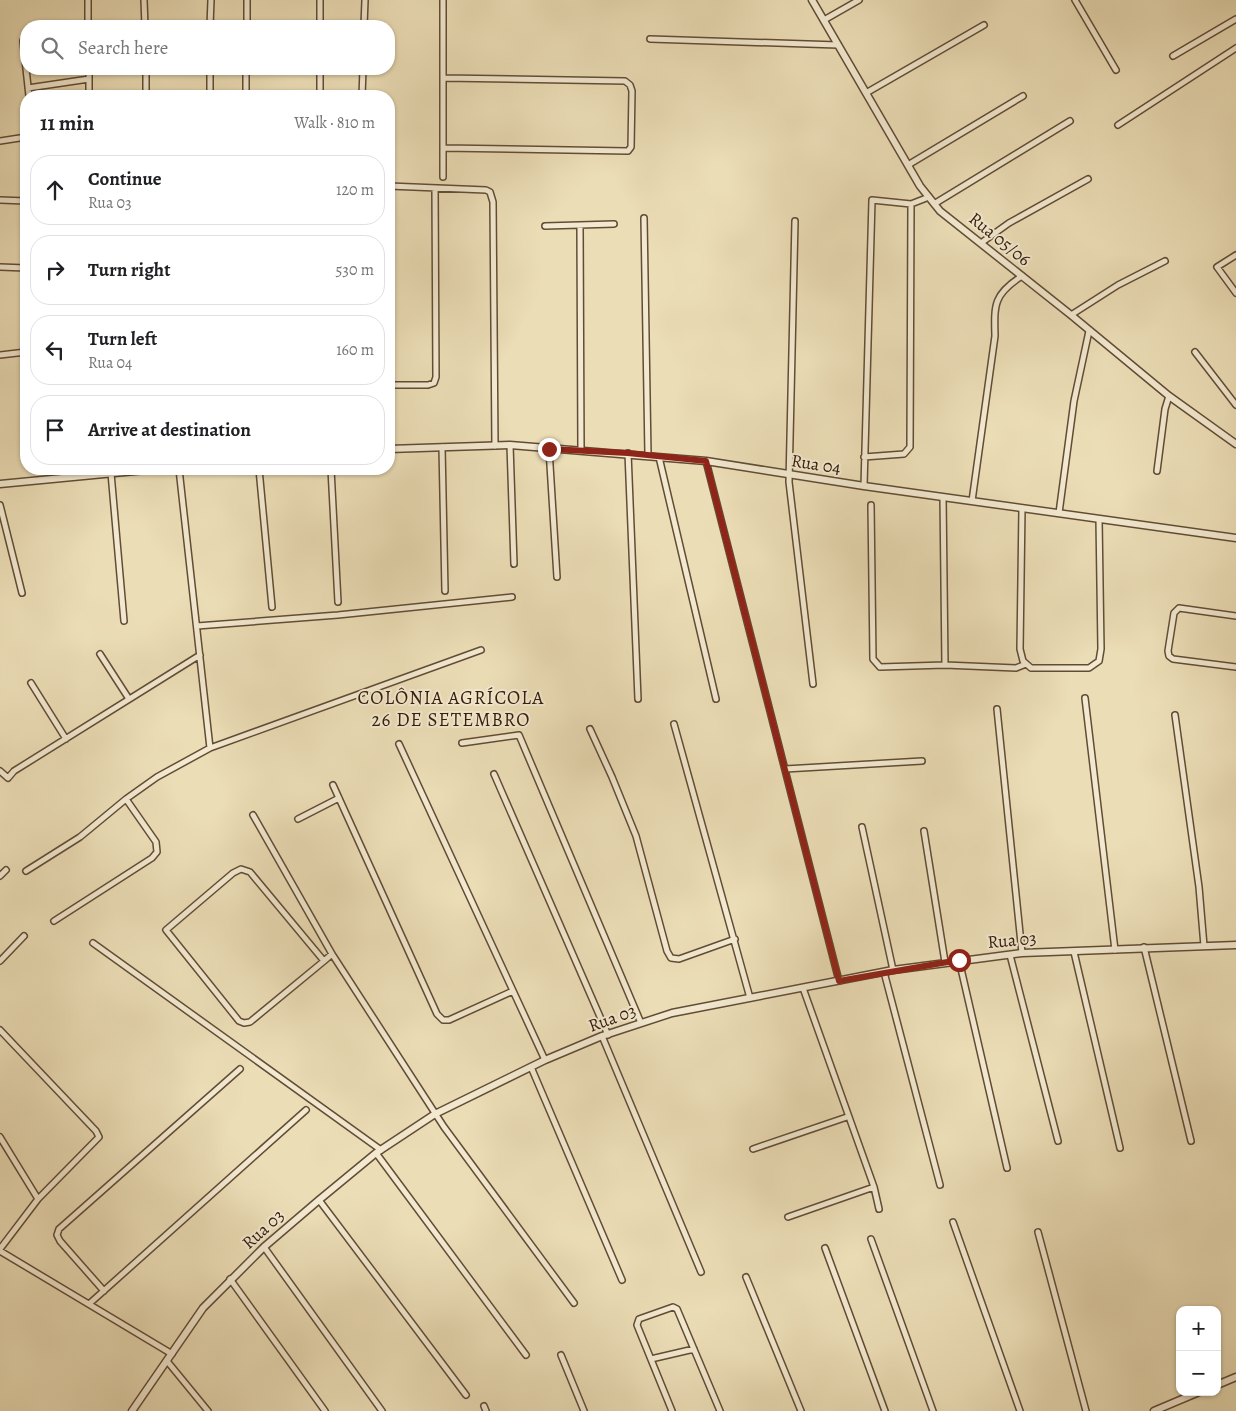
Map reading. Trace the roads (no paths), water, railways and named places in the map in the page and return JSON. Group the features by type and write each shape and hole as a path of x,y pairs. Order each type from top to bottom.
{"street":[{"path":"88,0 88,20"},
{"path":"144,0 145,20"},
{"path":"210,20 211,0"},
{"path":"247,0 247,20"},
{"path":"320,0 320,20"},
{"path":"364,20 365,0"},
{"path":"443,0 443,177"},
{"name":"Rua 05/06","path":"812,0 908,165 934,204 1169,396 1236,444"},
{"path":"824,20 859,0"},
{"path":"1075,0 1116,70"},
{"path":"1173,56 1236,19"},
{"path":"866,93 984,24"},
{"path":"650,39 838,45"},
{"path":"1118,126 1236,48"},
{"path":"27,75 28,88 89,79"},
{"path":"89,75 89,90"},
{"path":"146,75 146,90"},
{"path":"210,75 210,90"},
{"path":"246,75 246,90"},
{"path":"320,75 320,90"},
{"path":"362,90 363,75"},
{"path":"443,78 625,81 630,85 632,91 631,147 628,151 443,148"},
{"path":"908,165 1023,96"},
{"path":"934,204 1070,121"},
{"path":"0,141 20,138"},
{"path":"981,243 1009,223 1088,179"},
{"path":"395,186 486,190 490,192 493,202 495,446"},
{"path":"395,385 434,384 436,377 434,188"},
{"path":"864,486 872,200 910,204 929,197"},
{"path":"0,200 20,201"},
{"path":"864,457 904,454 910,448 910,204"},
{"path":"644,218 648,456"},
{"path":"795,221 790,475 814,684"},
{"path":"545,226 614,224"},
{"path":"580,226 581,451"},
{"path":"1236,255 1217,267 1236,293"},
{"path":"1071,315 1118,285 1165,261"},
{"path":"0,267 20,268"},
{"path":"972,501 995,336 994,308 998,295 1022,276"},
{"path":"1059,513 1074,400 1089,331"},
{"path":"1195,352 1236,406"},
{"path":"0,355 20,353"},
{"path":"1156,471 1165,409 1169,396"},
{"path":"510,446 514,564"},
{"name":"Rua 04","path":"395,449 510,446 628,453 706,461 864,486 1236,538"},
{"path":"442,447 445,592"},
{"path":"549,449 557,577"},
{"path":"628,453 638,699"},
{"path":"659,457 716,699"},
{"path":"706,461 839,981"},
{"path":"0,484 91,475"},
{"path":"111,475 124,621"},
{"path":"180,475 210,748"},
{"path":"260,475 272,607"},
{"path":"331,475 338,602"},
{"path":"943,497 944,665"},
{"path":"0,505 22,593"},
{"path":"871,505 873,659 875,664 880,667 944,665 1016,668 1026,664"},
{"path":"1022,508 1020,648 1023,661 1031,668 1089,668 1099,661 1101,649 1099,518"},
{"path":"197,626 338,615 512,597"},
{"path":"1236,616 1179,608 1174,613 1168,651 1169,656 1173,659 1236,667"},
{"path":"26,871 80,838 126,799 158,777 210,748 482,650"},
{"path":"100,654 129,699"},
{"path":"0,771 8,778 14,771 200,655"},
{"path":"32,683 66,739"},
{"path":"1085,698 1115,950"},
{"path":"997,709 1022,953"},
{"path":"1174,715 1199,887 1204,946"},
{"path":"674,724 750,998"},
{"path":"590,730 636,836 667,951 672,958 679,959 735,940"},
{"path":"462,743 519,735 641,1024"},
{"path":"399,744 545,1060"},
{"path":"785,769 922,761"},
{"path":"494,774 605,1036 701,1272"},
{"path":"333,785 437,1014 443,1020 449,1020 513,991"},
{"path":"298,819 340,798"},
{"path":"54,921 152,858 157,852 156,842 126,799"},
{"path":"253,815 332,954 435,1114 574,1303"},
{"path":"862,827 893,970"},
{"path":"924,831 945,962"},
{"path":"324,961 250,872 241,869 233,872 166,930 239,1021 244,1023 250,1022 324,961 332,954"},
{"path":"0,876 6,870"},
{"path":"0,961 24,936"},
{"path":"93,943 378,1151 526,1355"},
{"name":"Rua 03","path":"132,1411 203,1308 264,1247 319,1200 378,1151 435,1114 545,1060 605,1036 672,1013 893,970 1022,953 1236,945"},
{"path":"1144,947 1191,1141"},
{"path":"1074,952 1120,1148"},
{"path":"1010,954 1058,1141"},
{"path":"959,960 1008,1168"},
{"path":"884,972 940,1186"},
{"path":"803,988 847,1117 874,1187 879,1209"},
{"path":"0,1030 96,1130 99,1137 38,1200 0,1250 172,1354"},
{"path":"531,1067 622,1280"},
{"path":"104,1291 60,1241 57,1235 59,1229 240,1069"},
{"path":"89,1304 306,1110"},
{"path":"753,1149 847,1117"},
{"path":"0,1137 38,1200"},
{"path":"788,1217 874,1187"},
{"path":"319,1200 466,1395"},
{"path":"953,1222 1020,1411"},
{"path":"1038,1232 1086,1411"},
{"path":"871,1239 933,1411"},
{"path":"264,1247 382,1411"},
{"path":"825,1248 885,1411"},
{"path":"746,1277 801,1411"},
{"path":"230,1279 326,1411"},
{"path":"672,1411 637,1325 639,1319 673,1307 677,1309 720,1411"},
{"path":"651,1359 694,1349"},
{"path":"561,1355 584,1411"},
{"path":"166,1362 208,1411"},
{"path":"1221,1383 1236,1377"},
{"path":"1154,1411 1190,1396"},
{"path":"1171,1404 1175,1411"}],"district":[{"name":"COLÔNIA AGRÍCOLA 26 DE SETEMBRO","path":"451,709"}]}
